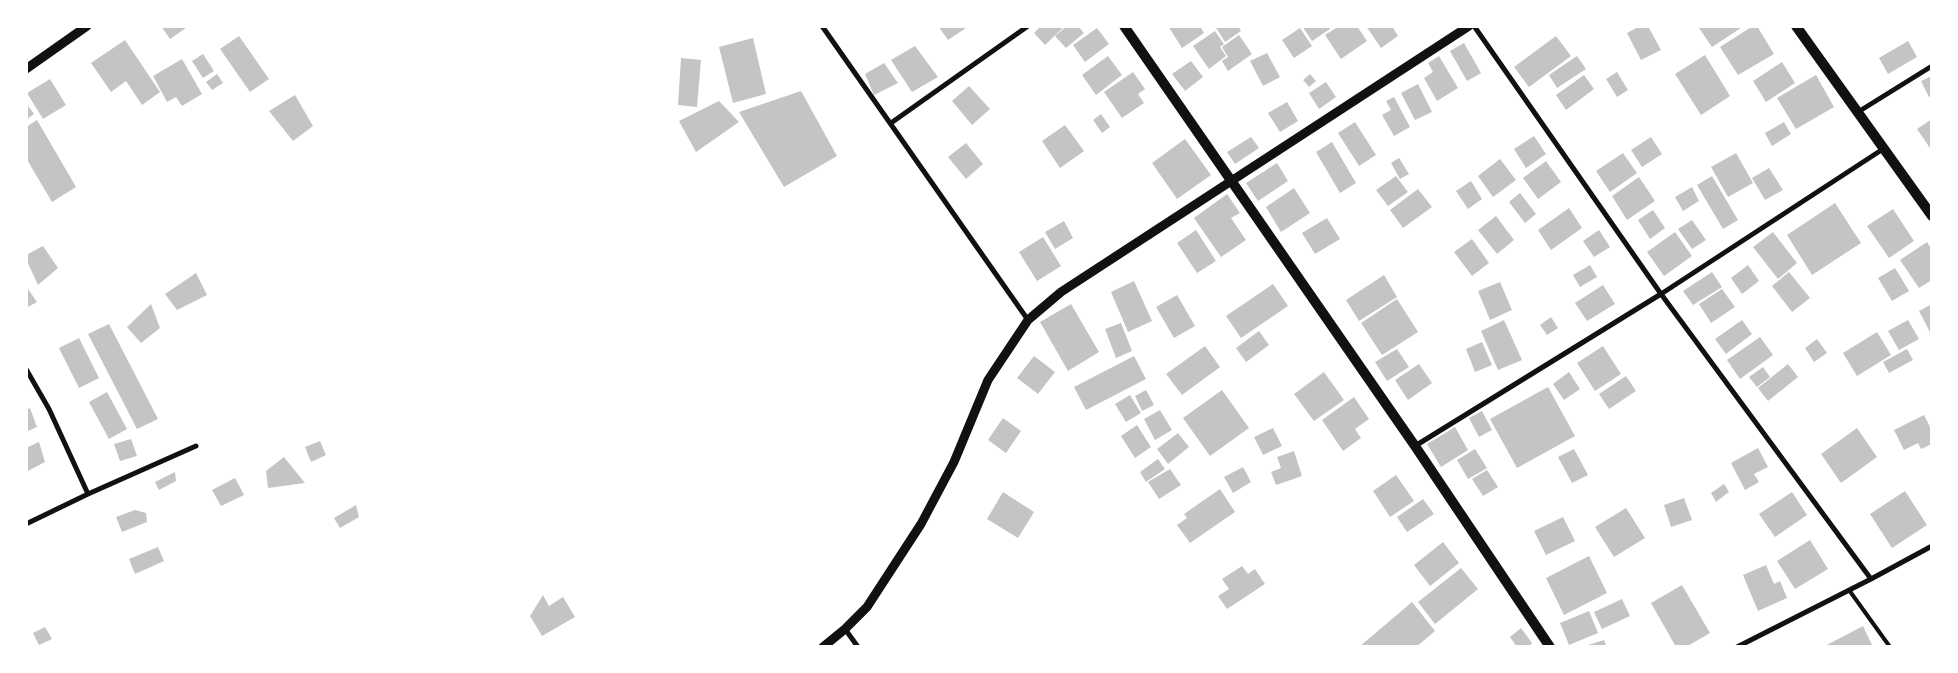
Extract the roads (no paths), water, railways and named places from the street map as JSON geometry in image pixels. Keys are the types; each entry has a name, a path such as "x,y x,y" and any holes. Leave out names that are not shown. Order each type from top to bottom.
{"main road":[{"path":"1124,26 1415,446 1547,645"},
{"path":"1796,26 1932,216"}],"street":[{"path":"26,69 87,26"},
{"path":"822,26 1028,320"},
{"path":"891,123 1028,26"},
{"path":"823,647 867,607 921,524 954,462 988,380 1028,320 1061,292 1469,26"},
{"path":"1474,26 1661,294 1871,579"},
{"path":"1857,112 1932,66"},
{"path":"1415,446 1661,294 1883,149"},
{"path":"26,369 49,409 88,494"},
{"path":"26,524 196,446"},
{"path":"1737,647 1932,546"},
{"path":"845,629 858,647"}],"lane":[{"path":"1849,590 1890,647"}]}
